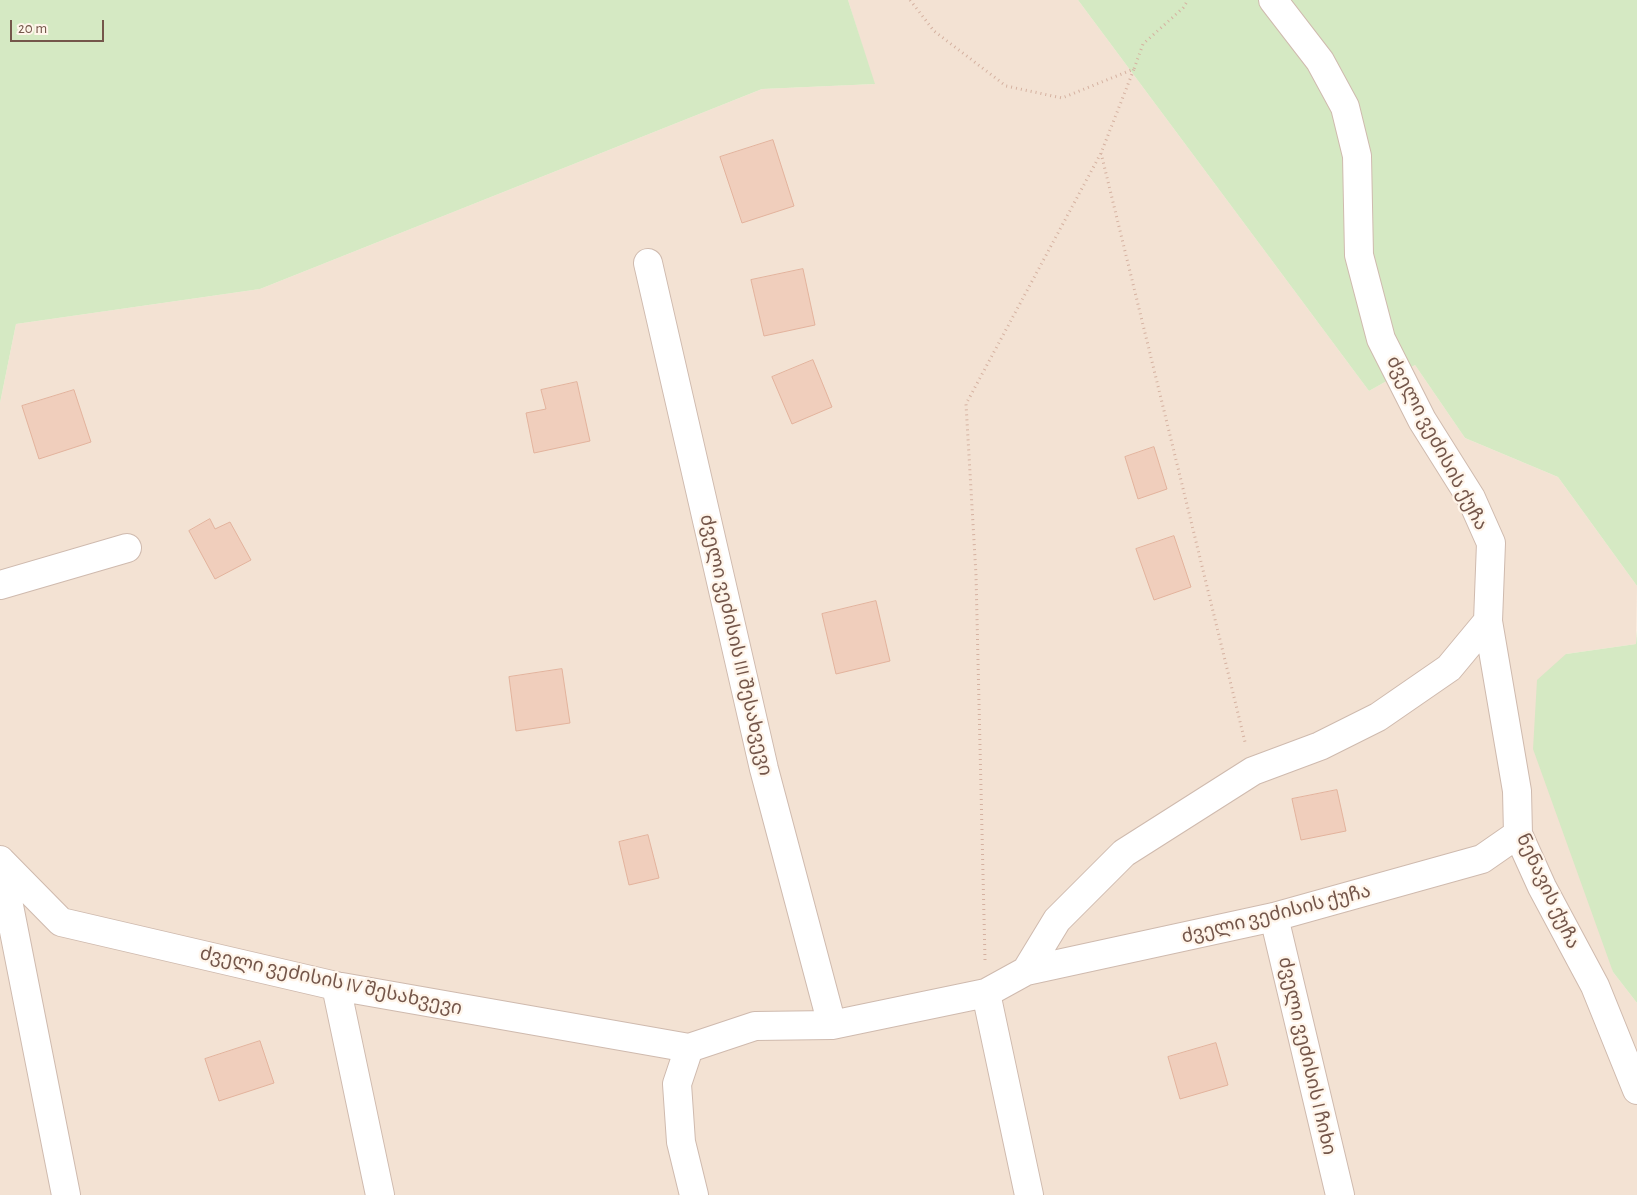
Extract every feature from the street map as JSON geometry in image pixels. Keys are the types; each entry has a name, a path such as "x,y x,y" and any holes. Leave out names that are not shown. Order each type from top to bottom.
{"street":[{"name":"ძველი ვეძისის ქუჩა","path":"1026,971 1057,920 1124,853 1253,771 1320,746 1378,716 1449,668 1488,622 1491,543 1470,498 1422,420 1381,339 1359,255 1357,156 1345,107 1320,61 1273,0"},
{"name":"ძველი ვეძისის III შესახვევი","path":"648,263 764,769 832,1025"},
{"path":"0,585 127,548"},
{"name":"ნენავის ქუჩა","path":"1488,622 1517,791 1518,834 1542,887 1595,986 1637,1090"},
{"name":"ძველი ვეძისის ქუჩა","path":"689,1048 755,1026 832,1025 986,993 1026,971 1274,917 1482,859 1518,834"},
{"path":"0,860 66,1195"},
{"name":"ძველი ვეძისის IV შესახვევი","path":"0,860 61,922 336,986 689,1048"},
{"name":"ძველი ვეძისის I ჩიხი","path":"1274,917 1340,1195"},
{"path":"336,986 380,1195"},
{"path":"986,993 1029,1195"},
{"path":"689,1048 677,1084 681,1142 694,1195"}],"path":[{"path":"910,0 934,31 1006,86 1062,98 1134,69"},
{"path":"986,993 976,575 966,404 1100,153 1134,69 1142,44 1183,8 1188,0"},
{"path":"1100,153 1253,771"}],"shaded area":[{"path":"848,0 1078,0 1369,391 1415,365 1465,438 1558,477 1637,586 1636,644 1566,654 1613,972 1637,1003 1637,1195 0,1195 0,403 16,324 260,289 762,89 874,84"}],"green space":[{"path":"0,0 848,0 875,84 762,89 260,289 16,324 0,403"},
{"path":"1078,0 1637,0 1637,586 1558,477 1465,438 1415,365 1369,391"},
{"path":"1637,630 1637,1003 1613,972 1533,749 1537,680 1566,654 1636,644"}],"building":[{"path":"773,140 794,206 742,223 720,157"},
{"path":"803,269 815,325 764,336 751,280"},
{"path":"813,360 832,407 792,424 772,377"},
{"path":"577,382 590,441 534,453 526,413 546,409 541,390"},
{"path":"74,390 91,442 39,459 22,406"},
{"path":"1154,447 1167,489 1138,499 1125,457"},
{"path":"210,519 215,529 230,522 251,560 215,579 189,531"},
{"path":"1174,536 1191,587 1154,600 1136,549"},
{"path":"876,601 890,661 836,674 822,614"},
{"path":"562,669 570,723 516,731 509,677"},
{"path":"1337,790 1346,831 1301,840 1292,799"},
{"path":"648,835 659,878 629,885 619,842"},
{"path":"260,1041 274,1083 219,1101 205,1059"},
{"path":"1216,1043 1228,1085 1180,1099 1168,1057"}]}
